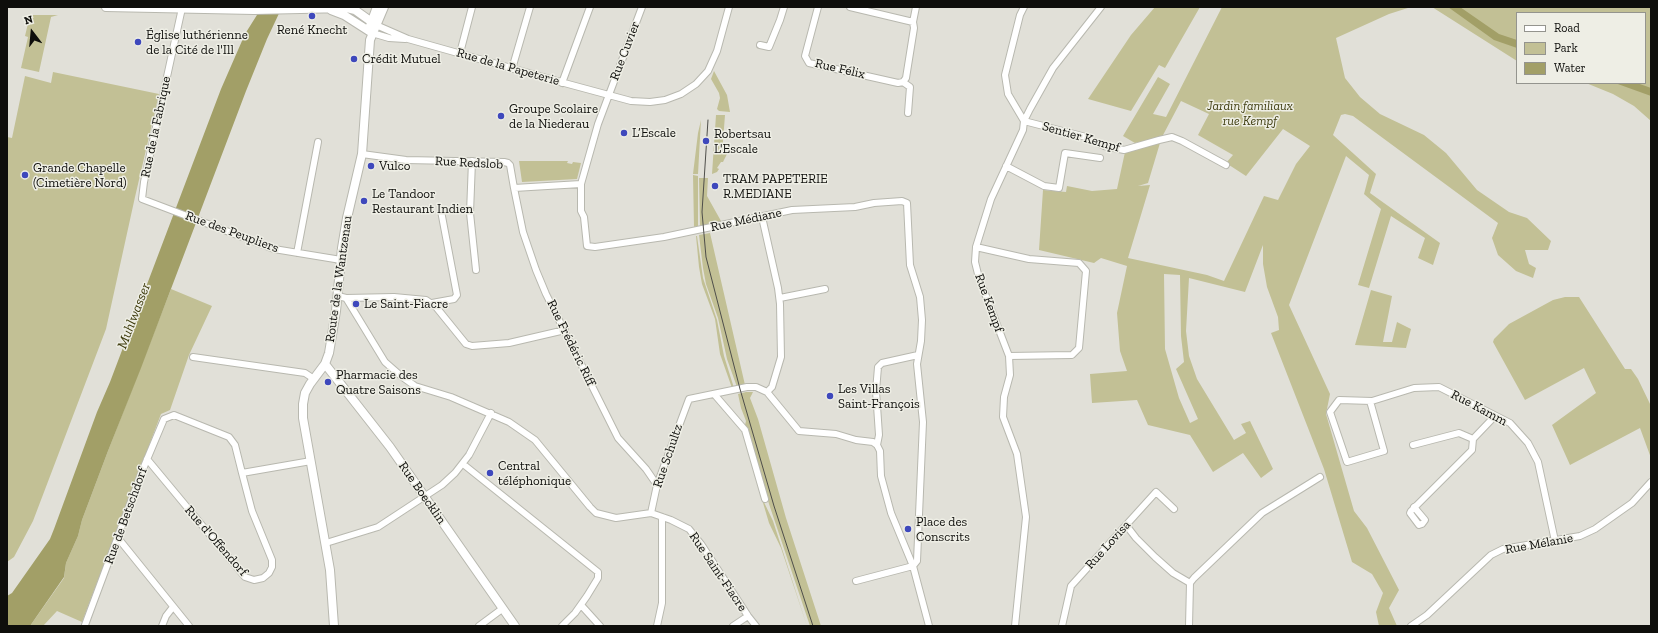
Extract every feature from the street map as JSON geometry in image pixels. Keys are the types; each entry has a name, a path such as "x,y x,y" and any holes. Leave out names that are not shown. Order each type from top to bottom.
{"main road":[{"path":"106,7 254,10 351,7 372,28"},
{"name":"Route de la Wantzenau","path":"334,626 333,597 326,543 303,418 303,404 305,393 325,364 342,297 341,260 347,218 362,154 370,44 377,7"},
{"name":"Route de la Wantzenau","path":"372,28 380,17 384,7"},
{"path":"318,8 344,15 372,28"},
{"path":"370,44 372,28"},
{"name":"Rue Boecklin","path":"325,364 390,447 514,626"}],"street":[{"path":"460,53 472,7"},
{"path":"512,69 530,7"},
{"path":"562,82 590,7"},
{"name":"Rue Cuvier","path":"587,246 584,217 581,210 581,184 598,124 642,7"},
{"name":"Rue de la Papeterie","path":"372,28 512,69 631,101 650,102 671,98 688,90 699,81 712,64 718,51 729,7"},
{"path":"760,45 769,47 784,7"},
{"name":"Rue Félix","path":"818,7 805,56 809,62 898,83 903,82"},
{"path":"850,7 912,22"},
{"path":"908,113 910,87 903,82 906,78 914,28 912,22 916,7"},
{"path":"1024,7 1020,15 1005,75 1008,94 1024,121"},
{"name":"Rue Kempf","path":"1015,626 1026,517 1017,454 1003,417 1004,397 1010,375 1009,356 979,278 975,262 976,247 991,199 1023,130 1024,121 1052,68 1101,7"},
{"name":"Rue de la Fabrique","path":"142,199 182,8"},
{"name":"Sentier Kempf","path":"1024,121 1086,137 1104,146 1124,150 1159,140 1172,138 1182,141 1226,165"},
{"path":"297,253 318,142"},
{"name":"Sentier Kempf","path":"1059,188 1065,153 1100,158"},
{"name":"Rue Redslob","path":"362,154 406,160 508,163 510,165 514,188 581,184"},
{"path":"472,162 470,213 476,270"},
{"path":"1006,166 1044,186 1066,188"},
{"name":"Rue Frédéric Riff","path":"514,188 523,232 546,294 618,438 646,469 657,485"},
{"name":"Rue des Peupliers","path":"142,199 274,249 341,260"},
{"name":"Rue Médiane","path":"587,246 594,248 664,237 792,210 826,210 855,207 874,203 905,201 908,206 910,265 920,297 922,320 921,341 918,355"},
{"path":"432,303 454,299 457,295 441,211"},
{"path":"762,217 780,298 781,357 772,387 767,392"},
{"path":"976,247 1029,259 1079,263 1086,271 1079,348 1072,354 1009,356"},
{"path":"780,298 825,289"},
{"path":"342,297 394,297 426,300 432,303 466,344 472,346 509,343 565,330"},
{"name":"Rue Saint-Fiacre","path":"342,297 385,362 401,376 415,386 451,397 509,422 535,440 596,513 616,518 651,514 685,527 696,537 756,626"},
{"path":"856,581 913,566 917,561 924,422 917,364 918,355 882,364 878,367 876,391 879,435 877,445"},
{"path":"193,357 305,373 314,379"},
{"path":"714,394 756,387 767,392 799,431 836,434 856,440 873,442 877,445 880,451 881,476 891,513 913,566 929,626"},
{"name":"Rue Kamm","path":"1370,401 1384,452 1346,462 1330,412 1339,400 1370,401 1414,388 1439,387 1510,423 1528,443 1538,462 1555,541"},
{"path":"714,394 745,430 765,499"},
{"name":"Rue Schultz","path":"651,514 657,485 689,399 714,394"},
{"path":"326,543 378,527 425,497 448,480 463,464 475,446 491,414"},
{"name":"Rue de Betschdorf","path":"85,624 147,459 164,419 174,415 229,437 235,445 242,473"},
{"path":"1414,507 1472,450 1473,439 1496,416"},
{"path":"1413,444 1459,433 1473,439"},
{"name":"Rue d'Offendorf","path":"147,459 245,577 254,580 263,578 269,573 272,567 272,560 252,511 242,473"},
{"path":"242,473 311,461"},
{"path":"463,464 598,572 598,578 581,604 562,626"},
{"path":"1189,626 1190,583 1194,578 1262,513 1320,477"},
{"name":"Rue Mélanie","path":"1412,626 1491,555 1503,549 1573,538 1596,529 1632,503 1651,482"},
{"name":"Rue Lovisa","path":"1062,626 1071,586 1156,492 1174,509"},
{"path":"657,626 662,603 662,517"},
{"path":"1126,525 1136,538 1155,557 1173,573 1190,583"},
{"path":"118,538 189,626"},
{"path":"581,604 600,626"},
{"path":"162,626 166,616 173,607"},
{"path":"479,626 502,609"},
{"path":"733,626 748,616"}],"green space":[{"path":"1155,7 1200,7 1165,68 1159,65 1131,111 1088,99 1131,35"},
{"name":"Jardin familiaux rue Kempf","path":"1222,7 1411,7 1389,14 1336,38 1345,78 1360,97 1380,114 1424,135 1446,153 1477,190 1509,212 1527,218 1551,241 1548,250 1525,250 1529,264 1536,268 1533,278 1516,271 1498,255 1492,238 1498,223 1353,116 1345,114 1341,115 1333,135 1376,174 1370,193 1440,243 1433,265 1418,258 1425,238 1391,216 1369,288 1358,285 1381,209 1364,194 1369,175 1346,156 1289,305 1330,394 1326,414 1354,511 1367,528 1399,590 1389,608 1397,626 1379,626 1376,612 1383,593 1372,574 1352,562 1324,469 1271,333 1279,330 1278,317 1267,287 1263,264 1263,245 1245,292 1189,278 1186,331 1189,356 1197,379 1234,440 1246,433 1241,424 1250,421 1273,469 1261,478 1243,453 1213,472 1190,435 1148,425 1137,400 1092,403 1090,374 1127,371 1120,351 1117,313 1127,266 1101,258 1094,263 1039,250 1043,190 1066,192 1067,186 1092,191 1117,189 1125,152 1160,143 1148,183 1138,186 1150,185 1128,258 1207,275 1224,281 1264,196 1278,200 1296,164 1310,146 1283,129 1246,176 1226,163 1233,155 1198,135 1209,114 1181,101 1162,137 1135,143 1123,136 1158,77 1170,84 1153,114 1166,117","holes":["1164,274 1180,275 1181,336 1184,362 1176,369 1198,419 1190,423 1179,398 1165,349"]},
{"path":"1432,7 1651,7 1651,121 1634,106 1613,94 1588,84 1646,84 1646,12 1516,12 1516,60"},
{"path":"30,15 58,15 51,17 39,72 21,68 28,37 25,36"},
{"path":"714,71 727,95 730,112 719,111 717,109 720,98 719,93 711,79"},
{"path":"53,72 159,94 106,329 33,521 14,557 7,562 7,137 12,138 25,76 51,83"},
{"path":"716,115 725,115 722,154 727,154 723,162 721,162 717,168 719,169 717,172 712,174"},
{"path":"701,120 698,174 693,174 698,133"},
{"path":"519,161 568,161 567,163 572,164 573,162 581,163 577,179 522,182"},
{"path":"693,175 698,176 698,226 694,227"},
{"path":"699,178 708,178 707,196 721,221 700,226"},
{"path":"710,233 745,385 737,387 727,359 718,318 706,284 703,268 699,235"},
{"path":"696,236 703,278 717,320 724,356 734,388 732,388 720,354 715,319 702,284"},
{"path":"171,289 212,306 189,355 170,410 161,414 82,622 57,611 43,626 30,626 64,578 66,563 78,536 82,520"},
{"path":"1371,290 1392,296 1383,342 1392,342 1397,322 1411,329 1406,348 1355,345"},
{"path":"1565,297 1579,297 1625,369 1631,369 1638,379 1651,406 1651,458 1640,428 1570,465 1552,425 1596,393 1584,368 1525,400 1493,342 1494,339 1509,324 1553,300"},
{"path":"753,392 750,398 758,419 786,518 821,626 810,626 769,504 748,428 745,425 746,421 738,394"},
{"path":"761,496 773,521 807,626 781,548 769,523"}],"water":[{"path":"262,7 282,7 246,91 108,451 82,520 78,536 66,563 64,577 30,626 7,626 7,596 12,593 50,539 221,89 245,34"},
{"path":"1448,7 1460,7 1499,34 1516,40 1516,48 1494,40"},
{"path":"1618,84 1640,84 1651,88 1651,96"}],"tram line":[{"path":"708,120 702,212 706,257 740,389 774,506 813,626"}],"place":[{"name":"René Knecht","path":"312,16"},
{"name":"Église luthérienne de la Cité de l'Ill","path":"138,42"},
{"name":"Crédit Mutuel","path":"354,59"},
{"name":"Groupe Scolaire de la Niederau","path":"501,116"},
{"name":"L’Escale","path":"624,133"},
{"name":"Robertsau L'Escale","path":"706,141"},
{"name":"Vulco","path":"371,166"},
{"name":"Grande Chapelle (Cimetière Nord)","path":"25,175"},
{"name":"TRAM PAPETERIE R.MEDIANE","path":"715,186"},
{"name":"Le Tandoor Restaurant Indien","path":"364,201"},
{"name":"Le Saint-Fiacre","path":"356,304"},
{"name":"Pharmacie des Quatre Saisons","path":"328,382"},
{"name":"Les Villas Saint-François","path":"830,396"},
{"name":"Central téléphonique","path":"490,473"},
{"name":"Place des Conscrits","path":"908,529"}],"water label":[{"name":"Muhlwasser","path":"134,316"}]}
